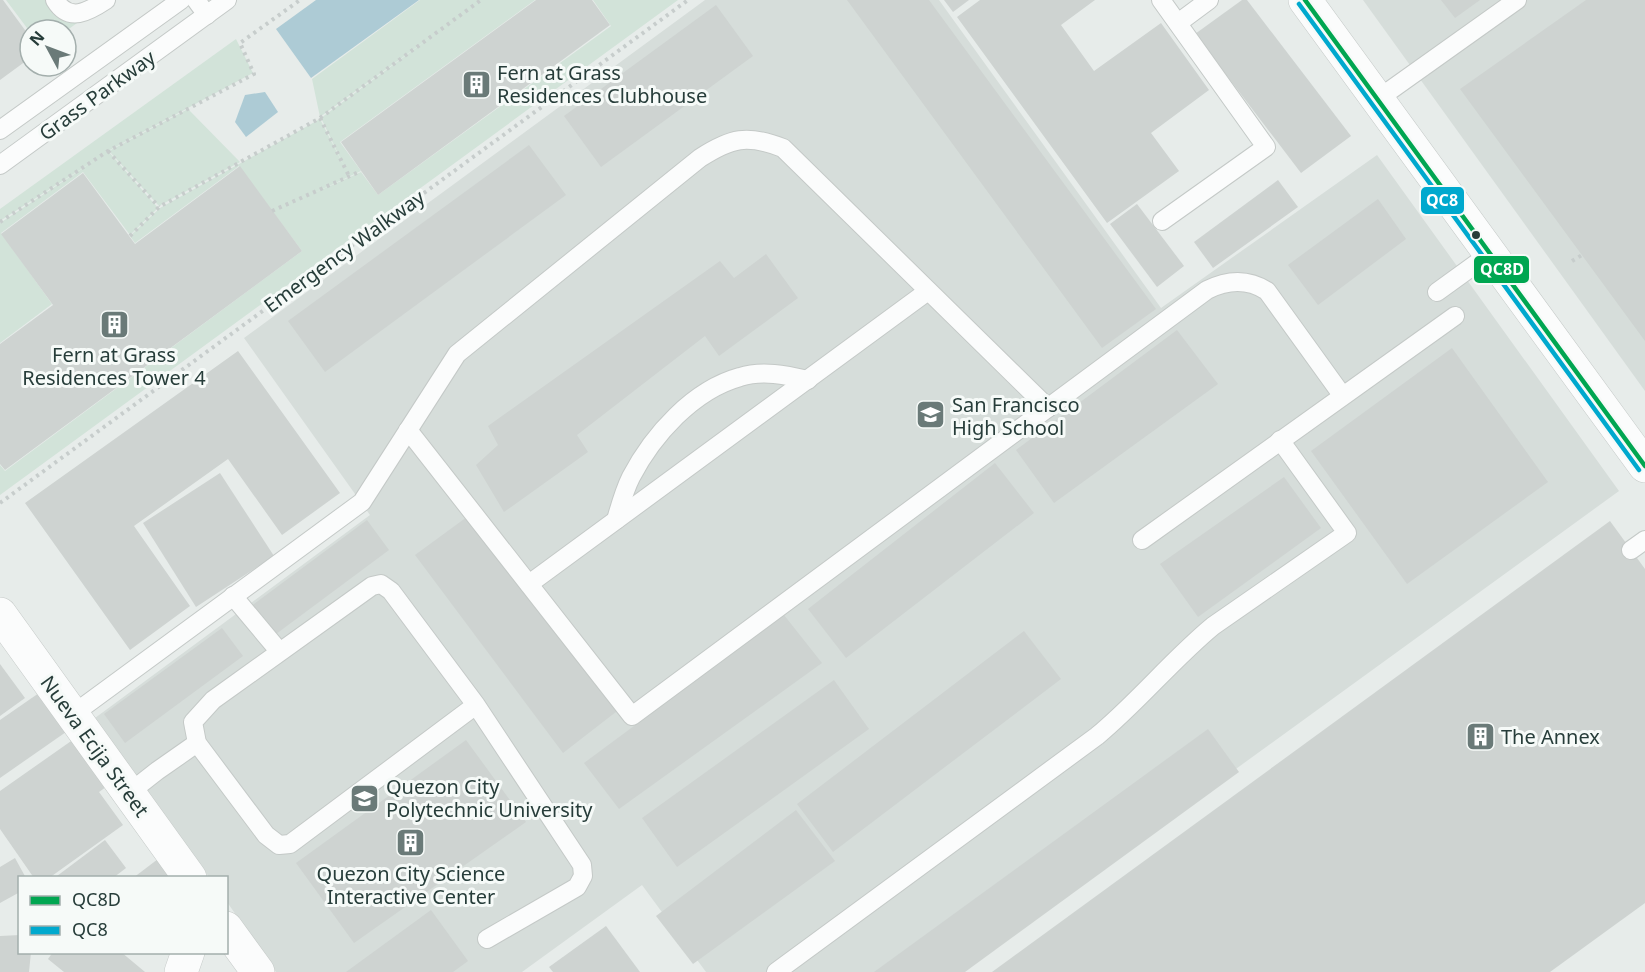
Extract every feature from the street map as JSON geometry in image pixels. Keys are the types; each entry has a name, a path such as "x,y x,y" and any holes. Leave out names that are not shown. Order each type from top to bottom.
{"street":[{"path":"1305,0 1645,466"},
{"name":"Nueva Ecija Street","path":"0,614 189,876"},
{"path":"228,931 258,972"},
{"path":"181,972 187,954"}],"lane":[{"path":"55,0 64,10 77,14 88,11 106,0"},
{"path":"1161,0 1266,147 1162,221"},
{"path":"1178,23 1209,0"},
{"path":"1378,99 1517,0"},
{"name":"Grass Parkway","path":"0,130 198,5"},
{"name":"Grass Parkway","path":"0,165 198,5"},
{"path":"72,715 362,502 457,354 700,158 733,140 765,141 783,148 1048,408"},
{"path":"1437,292 1491,254"},
{"path":"408,430 632,716 1207,290 1226,282 1249,282 1267,291 1342,395"},
{"path":"529,584 928,291"},
{"path":"1142,540 1455,316"},
{"path":"616,520 631,477 643,458 667,426 696,400 719,385 741,376 766,373 808,380"},
{"path":"776,972 1097,736 1213,626 1347,533 1280,440"},
{"path":"476,705 290,844 279,845 266,835 197,743 193,722 213,700 372,586 381,584 391,591 476,705 582,865 584,876 577,886 487,939"},
{"path":"233,596 279,651"},
{"path":"129,794 197,743"}],"path":[{"path":"0,222 108,151 254,74 240,43 300,0"},
{"path":"130,236 159,207 320,118 481,0"},
{"name":"Emergency Walkway","path":"0,503 688,0"},
{"path":"320,118 349,176"},
{"path":"108,151 159,207"},
{"path":"272,211 361,171"},
{"path":"1572,261 1582,255"}],"shaded area":[{"name":"San Francisco High School","path":"705,0 939,0 1161,308 1377,155 1619,491 956,972 706,972 642,885 522,972 276,972 228,903 228,876 208,876 95,718 370,515 244,338"},
{"path":"1363,0 1645,0 1645,391"}],"green space":[{"path":"6,0 50,0 84,18 78,22 78,18 20,18"},
{"path":"420,0 535,0 340,142 361,171 312,194 361,172 378,195 611,26 593,0 678,0 0,495 0,465 5,471 302,251 239,166 135,243 130,236 160,208 320,119 344,166 321,118 435,34 320,117 312,79"},
{"path":"236,39 253,73 108,151 158,208 130,235 83,172 1,233 52,304 0,343 0,223 100,157 0,221 0,209"},
{"path":"188,109 240,162 159,206 109,151"}],"water":[{"path":"316,0 419,0 311,78 276,29"},
{"path":"265,92 278,112 246,137 235,122 245,95"}],"building":[{"path":"0,0 3,0 18,21 18,67 0,80"},
{"name":"Fern at Grass Residences Clubhouse","path":"536,0 592,0 610,25 378,195 341,142"},
{"path":"847,0 929,0 1156,309 1102,348"},
{"path":"944,0 969,0 953,12"},
{"path":"980,0 1095,0 1061,25 1094,71 1161,23 1209,90 1151,133 1179,171 1107,223 957,17"},
{"path":"1242,0 1247,0 1351,136 1301,173 1195,34"},
{"path":"1441,0 1480,0 1455,18"},
{"path":"1586,0 1645,0 1645,341 1460,89"},
{"path":"716,5 753,56 601,167 564,116"},
{"path":"529,145 566,195 325,372 288,321"},
{"name":"Fern at Grass Residences Tower 4","path":"240,166 302,251 5,470 0,464 0,344 53,305 1,234 83,173 135,244"},
{"path":"1278,180 1298,207 1213,268 1194,242"},
{"path":"1378,199 1406,239 1318,305 1288,265"},
{"path":"1137,204 1184,266 1157,287 1110,224"},
{"path":"766,254 798,298 719,356 705,336 577,435 588,452 504,512 476,465 498,445 488,426 720,261 734,278"},
{"path":"1177,330 1218,384 1054,503 1016,450"},
{"path":"1452,348 1548,482 1407,584 1311,451"},
{"path":"238,351 340,493 282,535 228,459 134,526 190,606 130,650 25,503"},
{"path":"995,463 1034,513 846,658 808,609"},
{"path":"220,473 274,556 196,607 143,523"},
{"path":"1284,477 1321,528 1198,617 1160,564"},
{"path":"471,514 621,708 563,753 415,555"},
{"path":"367,520 389,550 272,637 250,607"},
{"name":"The Annex","path":"1610,521 1645,569 1645,903 1550,972 992,972"},
{"path":"784,615 822,663 619,809 584,763"},
{"path":"222,628 243,656 125,743 104,714"},
{"path":"1024,631 1061,679 833,852 797,804"},
{"path":"0,664 25,698 0,716"},
{"path":"834,680 869,729 677,867 642,818"},
{"path":"39,693 66,732 0,778 0,720"},
{"path":"1208,729 1239,772 965,972 874,972"},
{"path":"84,732 117,779 99,792 123,825 52,876 33,876 0,829 0,791"},
{"name":"Quezon City Science Interactive Center","path":"466,740 526,822 354,943 296,863"},
{"path":"796,810 835,861 693,964 656,916"},
{"path":"105,840 126,868 116,876 57,876"},
{"path":"162,856 177,876 136,876"},
{"path":"15,858 25,876 18,876 18,893 0,903 0,867"},
{"path":"431,910 468,961 453,972 346,972"},
{"path":"606,926 640,972 553,972 549,967"},
{"path":"18,935 18,954 31,954 29,972 0,972 0,936"},
{"path":"52,954 123,954 145,972 64,972 48,959"}],"transit line":[{"name":"QC8D","path":"1305,0 1645,466"},
{"name":"QC8","path":"1299,4 1639,470"}],"place":[{"name":"Fern at Grass Residences Clubhouse","path":"476,84"},
{"name":"Fern at Grass Residences Tower 4","path":"114,324"},
{"name":"San Francisco High School","path":"931,415"},
{"name":"The Annex","path":"1480,736"},
{"name":"Quezon City Polytechnic University","path":"365,798"},
{"name":"Quezon City Science Interactive Center","path":"411,842"}]}
